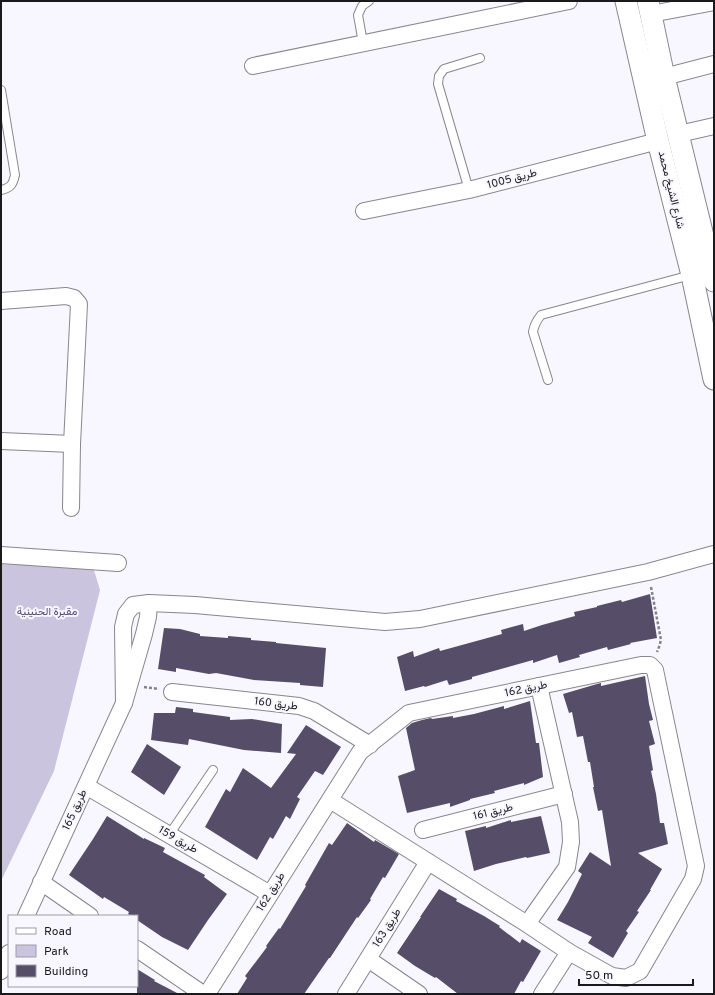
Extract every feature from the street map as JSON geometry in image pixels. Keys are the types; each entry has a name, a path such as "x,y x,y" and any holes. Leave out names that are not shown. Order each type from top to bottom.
{"street":[{"path":"254,66 569,1"},
{"name":"شارع الشيخ محمد","path":"626,1 658,141 692,275 714,379"},
{"path":"649,7 714,2"},
{"name":"شارع الشيخ محمد","path":"649,7 678,134 710,249 714,281"},
{"path":"664,77 714,64"},
{"path":"678,134 714,126"},
{"name":"طريق 1005","path":"364,211 469,190 658,141"},
{"path":"1,301 66,296 74,298 79,304 72,444 71,508"},
{"path":"1,441 72,444"},
{"path":"149,603 195,605 385,622 420,620 648,572 714,554"},
{"path":"1,556 118,563"},
{"name":"طريق 165","path":"26,915 124,704 148,617 149,603 133,606 126,614 123,627 124,704"},
{"name":"طريق 162","path":"207,994 360,752 409,713 641,665 650,665"},
{"path":"330,800 569,952 612,976 626,978 640,971 693,879 696,866 655,670 650,665"},
{"path":"527,924 567,867 571,842 570,822 540,686"},
{"name":"طريق 160","path":"172,692 299,706 314,711 370,744"},
{"name":"طريق 159","path":"86,786 270,894"},
{"name":"طريق 161","path":"423,830 564,794"},
{"name":"طريق 163","path":"346,994 428,862"},
{"path":"41,882 89,915"},
{"path":"138,950 202,994"},
{"path":"542,994 569,952"},
{"path":"1,971 8,955"},
{"path":"368,959 420,994"}],"lane":[{"path":"364,43 358,15 362,6 369,1"},
{"path":"469,190 438,80 444,69 480,58"},
{"path":"1,90 15,175 13,184 7,189 1,190"},
{"path":"548,380 533,332 534,326 541,315 692,275"},
{"path":"169,835 213,770"}],"path":[{"path":"650,665 661,640 651,586"},
{"path":"130,684 172,692"}],"green space":[{"name":"مقبرة الحنينية","path":"1,564 93,567 100,590 54,771 1,881"}],"building":[{"path":"650,594 657,638 630,643 631,644 608,650 607,647 579,655 580,657 559,663 557,655 533,663 533,660 449,685 447,680 405,691 397,657 413,651 414,657 439,648 440,651 502,634 501,630 523,624 524,631 575,616 574,612 621,600 622,602"},
{"path":"164,628 180,629 200,634 200,636 251,638 251,640 326,648 323,687 300,685 300,683 254,680 176,668 176,672 158,669"},
{"path":"645,676 653,720 649,721 655,744 649,746 653,770 651,771 660,823 664,823 668,844 638,853 662,869 651,890 637,911 639,912 626,931 628,933 613,958 588,943 592,937 557,920 582,874 578,871 590,852 611,866 602,810 598,811 590,762 588,762 583,736 577,737 572,712 569,713 563,694 601,683 601,686"},
{"path":"530,701 536,743 539,743 543,777 524,785 524,783 494,791 495,793 470,799 450,807 450,803 407,813 398,776 415,770 406,728 412,723 431,718 453,716 453,718 504,706 504,709"},
{"path":"176,707 193,709 193,712 230,717 230,720 252,719 282,724 281,753 244,750 189,739 188,745 151,740 154,713 175,713"},
{"path":"306,725 341,747 323,775 315,771 297,797 300,799 290,819 286,816 273,839 270,837 257,860 205,827 226,789 230,792 243,768 271,788 296,754 287,753"},
{"path":"147,744 181,767 164,795 131,772"},
{"path":"107,816 144,839 165,848 163,852 205,875 204,877 227,894 188,950 162,937 138,921 138,915 130,915 128,914 129,912 104,897 103,899 69,875"},
{"path":"541,816 550,853 496,864 474,871 465,831 486,826 486,828 511,820 511,822"},
{"path":"347,823 374,842 375,840 399,854 385,878 383,877 370,899 371,900 358,918 357,917 304,994 237,994 247,978 245,976 279,928 280,929 306,886 305,885 329,843 332,845"},
{"path":"439,889 457,899 456,901 500,926 499,927 520,943 522,939 541,951 523,982 521,981 514,994 458,994 436,977 435,978 415,966 397,953"},
{"path":"138,970 155,980 154,981 179,994 137,994"}]}
